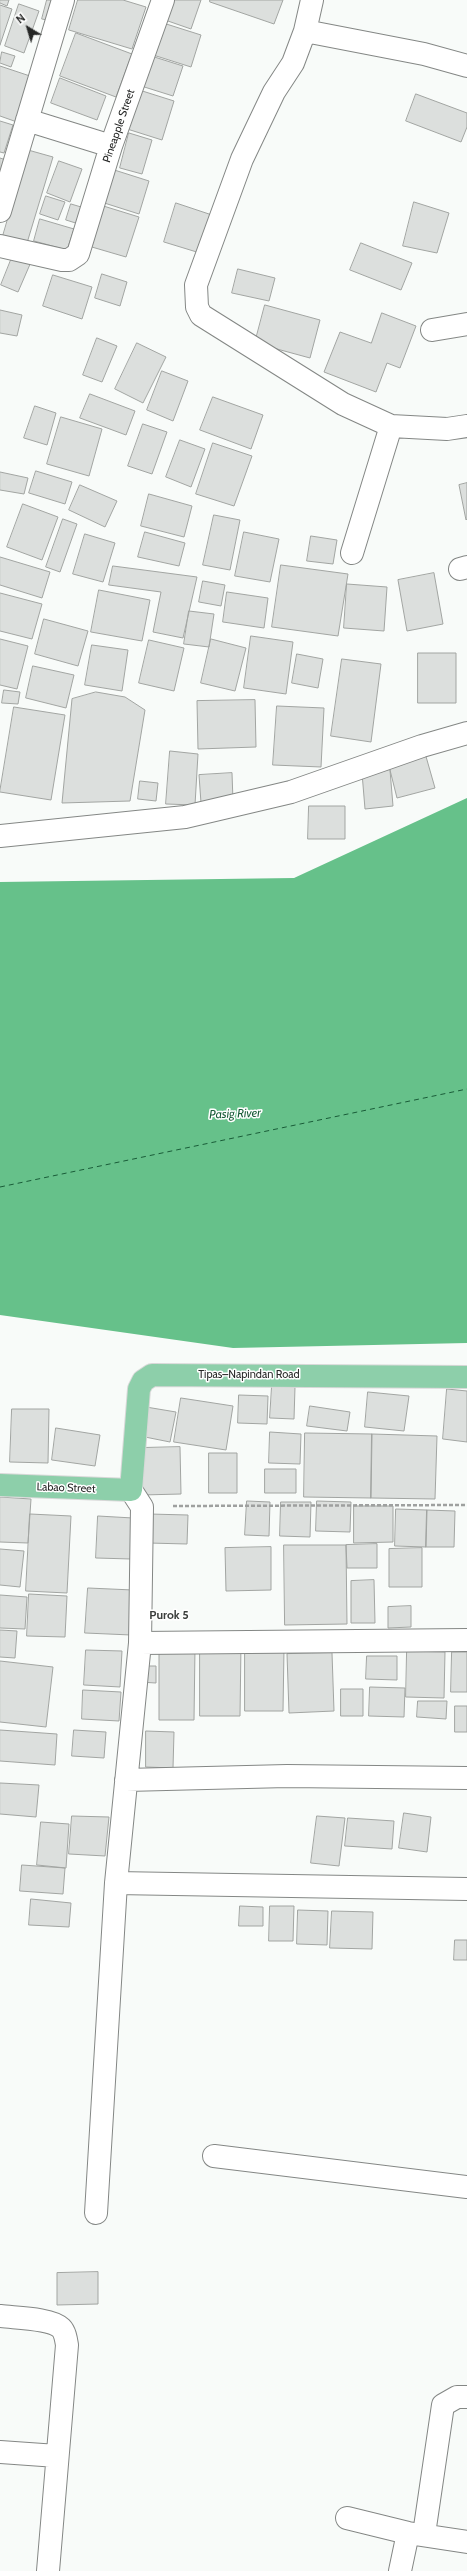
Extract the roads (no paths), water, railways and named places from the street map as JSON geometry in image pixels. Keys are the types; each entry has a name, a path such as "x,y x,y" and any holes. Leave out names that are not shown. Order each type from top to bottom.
{"main road":[{"name":"Tipas–Napindan Road","path":"137,1498 139,1390 143,1381 152,1375 467,1377"},
{"name":"Labao Street","path":"0,1485 137,1498"}],"street":[{"path":"0,211 63,0"},
{"name":"Pineapple Street","path":"1,250 62,260 69,260 78,254 111,146 163,0"},
{"path":"312,0 305,31 293,63 274,92 242,159 196,285 197,307 201,315 343,404 391,426 447,429 467,426"},
{"path":"305,31 424,54 467,66"},
{"path":"28,120 111,146"},
{"path":"432,330 467,324"},
{"path":"352,553 391,426"},
{"path":"0,836 185,817 291,792 422,746 467,733"},
{"path":"96,2212 116,1883 140,1643 137,1498"},
{"path":"140,1643 467,1640"},
{"path":"126,1780 287,1776 467,1778"},
{"path":"116,1883 467,1890"},
{"path":"214,2156 467,2187"},
{"path":"0,2316 53,2323 62,2328 66,2337 67,2345 48,2571"},
{"path":"400,2571 416,2534 443,2405 457,2397 467,2397"},
{"path":"0,2452 57,2456"},
{"path":"347,2518 416,2534 467,2542"}],"water":[{"name":"Pasig River","path":"467,798 467,1343 233,1348 0,1315 0,882 294,878"}],"district":[{"name":"Purok 5","path":"169,1615"}]}
